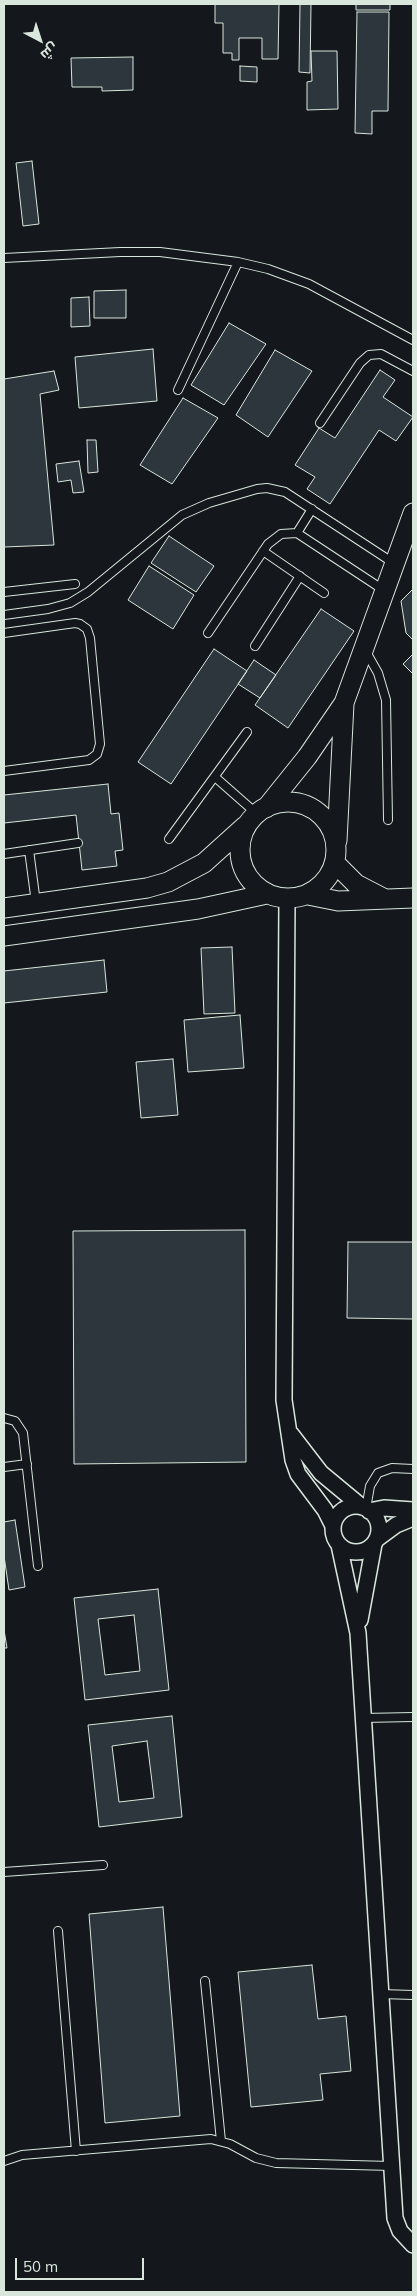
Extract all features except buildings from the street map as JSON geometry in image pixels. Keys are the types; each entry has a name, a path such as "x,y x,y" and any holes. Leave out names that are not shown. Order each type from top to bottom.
{"street":[{"path":"413,513 344,702 307,756 242,834 240,848 241,862 246,875 255,886 267,894 287,899 308,895 338,901 413,898"},
{"path":"308,895 320,887 329,876 336,855 344,702"},
{"path":"4,908 147,888 168,882 204,863 257,814 281,802 297,803 312,808 325,818 333,832 336,855 356,884 383,898"},
{"path":"4,936 198,909 267,894"},
{"path":"287,899 283,1384 290,1446 298,1474 325,1510 334,1526"},
{"path":"289,1431 321,1473 365,1509 378,1523 358,1633"},
{"path":"413,1510 384,1508 347,1509 340,1513 333,1533 339,1545 358,1633 396,2218 400,2230 413,2246"},
{"path":"339,1545 353,1552 368,1549 375,1541 396,1525 413,1518"}],"lane":[{"path":"4,258 120,252 160,252 238,262 274,271 309,284 413,340"},
{"path":"178,390 238,262"},
{"path":"320,423 360,363 369,355 381,354 413,371"},
{"path":"4,615 48,609 70,603 88,592 170,523 195,508 267,488 285,492 395,564"},
{"path":"296,533 312,509"},
{"path":"208,633 263,551 274,538 289,532 296,533 385,591"},
{"path":"263,551 324,593"},
{"path":"255,646 300,576"},
{"path":"4,592 76,584"},
{"path":"4,633 75,623 80,624 87,630 90,638 100,744 97,754 89,760 4,771"},
{"path":"364,649 378,673 386,700 388,820"},
{"path":"169,839 247,732"},
{"path":"215,777 257,814"},
{"path":"4,854 78,843"},
{"path":"29,850 36,904"},
{"path":"4,1418 15,1422 23,1433 38,1566"},
{"path":"4,1467 27,1464"},
{"path":"365,1509 370,1486 378,1473 392,1468 413,1469"},
{"path":"363,1718 413,1717"},
{"path":"4,1872 103,1865"},
{"path":"58,1931 76,2151"},
{"path":"206,1980 221,2141"},
{"path":"381,1994 413,1995"},
{"path":"4,2161 22,2154 211,2139 221,2141 256,2158 276,2163 392,2166"}]}
